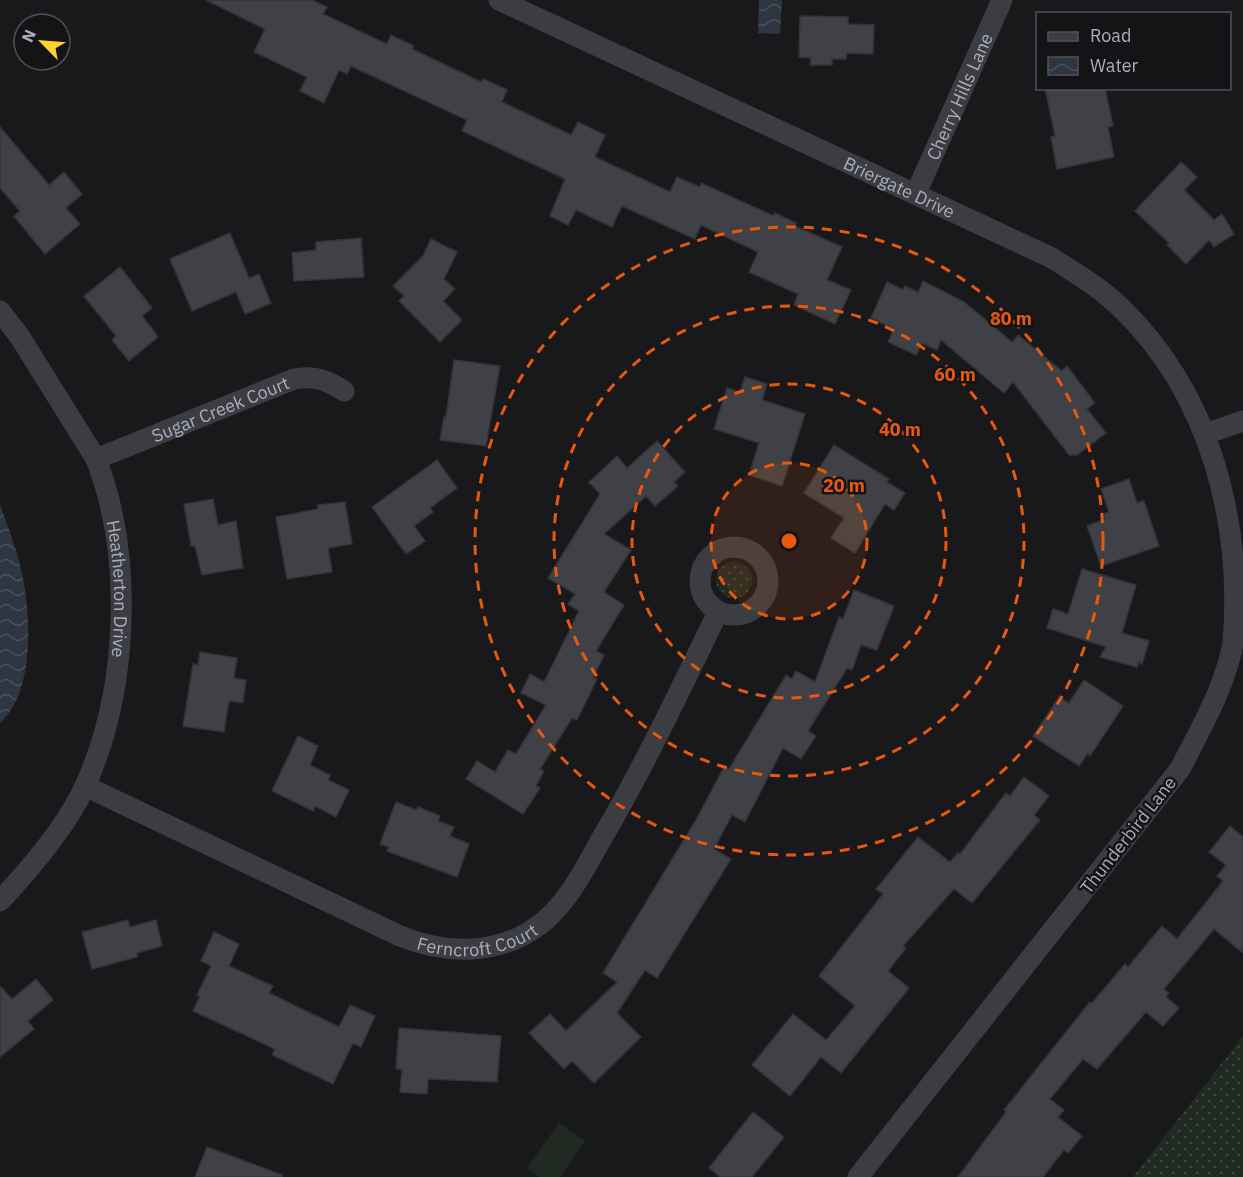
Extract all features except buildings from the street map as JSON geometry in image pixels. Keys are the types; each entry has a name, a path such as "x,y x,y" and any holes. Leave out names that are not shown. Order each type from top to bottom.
{"street":[{"name":"Briergate Drive","path":"499,0 1052,258 1100,289 1160,350 1176,372 1208,433"},
{"name":"Cherry Hills Lane","path":"916,193 1002,0"},
{"name":"Heatherton Drive","path":"0,311 20,337 96,459 104,478 120,566 123,613 118,675 97,757 85,786 46,848 0,901"},
{"name":"Sugar Creek Court","path":"96,459 294,379 308,376 321,378 344,391"},
{"path":"1208,433 1243,421"},
{"name":"Thunderbird Lane","path":"858,1177 1149,810 1180,768 1214,705 1232,645 1239,591 1236,532 1230,494 1208,433"},
{"name":"Ferncroft Court","path":"85,786 415,942 454,950 484,949 514,940 541,924 560,905 630,791 718,612"}],"shaded area":[{"path":"734,562 747,567 752,580 747,593 734,598 721,593 716,580 721,567"},
{"path":"1243,1036 1243,1177 1133,1177"},
{"path":"559,1123 585,1141 560,1177 540,1177 527,1168"}],"water":[{"path":"759,0 782,0 780,34 758,33"},
{"path":"0,504 21,569 27,606 28,650 20,691 12,709 0,723"}]}
